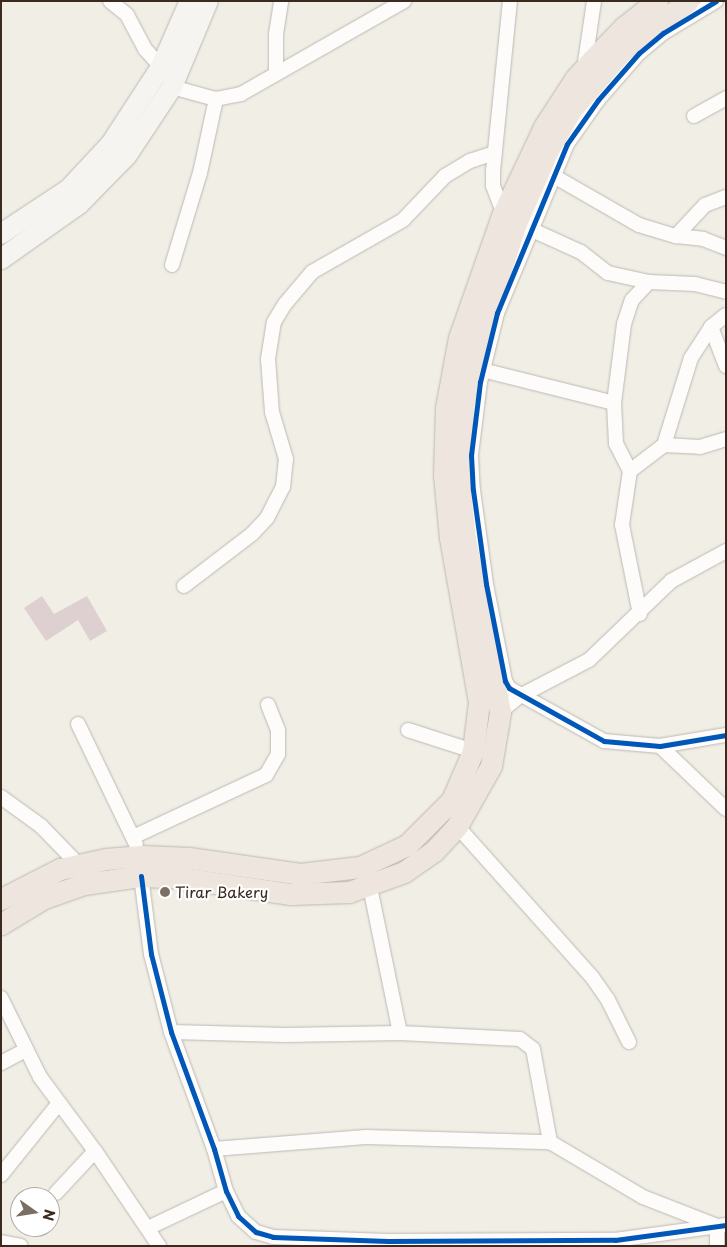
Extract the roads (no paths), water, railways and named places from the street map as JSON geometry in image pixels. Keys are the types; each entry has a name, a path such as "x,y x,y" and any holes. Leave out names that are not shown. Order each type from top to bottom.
{"main road":[{"path":"1,234 74,196 116,138 160,67 190,1"},
{"path":"1,259 131,150 172,87 208,1"},
{"path":"516,223 534,144 584,69 624,27 656,1"},
{"path":"1,899 56,870 77,863 139,856 189,858 300,874 360,868 391,855 421,835 452,800 472,756 479,702 450,538 444,431 454,360 487,280 516,223 548,150 586,90 636,38 688,1"},
{"path":"139,856 174,877 307,894 331,894 370,886 418,863 457,826 491,766 499,709 465,539 460,474 466,386 487,280"},
{"path":"472,756 491,766"},
{"path":"1,924 23,908 66,890 108,879 139,856"},
{"path":"56,870 66,890"}],"street":[{"path":"110,1 127,16 145,49 160,67"},
{"path":"276,72 276,34 281,1"},
{"path":"172,87 216,99 248,90 276,72 404,1"},
{"path":"510,1 493,185 516,223 582,252 608,273 649,282 696,284 726,292"},
{"path":"584,69 594,1"},
{"path":"499,709 505,681 473,490 474,420 482,370 497,313 516,223 552,175 581,122 615,79 663,32 716,1"},
{"path":"694,116 726,98"},
{"path":"172,265 202,165 216,99"},
{"path":"184,586 252,534 268,518 283,487 286,458 272,412 268,359 274,322 285,304 312,272 403,220 445,176 470,161 495,153"},
{"path":"552,175 639,225 676,236 703,239 726,248"},
{"path":"676,236 705,205 726,197"},
{"path":"640,614 622,525 630,471 616,444 614,403 624,324 632,300 649,282"},
{"path":"630,471 664,445 691,358 711,327 726,315"},
{"path":"711,327 726,366"},
{"path":"482,370 614,403"},
{"path":"664,445 700,447 726,439"},
{"path":"499,709 589,660 640,614 671,581 726,551"},
{"path":"505,681 520,696 599,739 660,746 726,735"},
{"path":"139,856 266,775 278,754 278,730 268,705"},
{"path":"78,724 139,856 152,954 171,1032 214,1149 226,1191 245,1224 264,1236 525,1244 615,1240 721,1225"},
{"path":"408,730 472,756"},
{"path":"660,746 726,809"},
{"path":"1,797 41,826 77,863"},
{"path":"457,826 592,976 608,1000 629,1042"},
{"path":"370,886 400,1033"},
{"path":"1,998 25,1050 59,1103 95,1151 159,1246"},
{"path":"171,1032 285,1035 400,1033 525,1041 532,1049 550,1142"},
{"path":"1,1063 25,1050"},
{"path":"1,1175 59,1103"},
{"path":"214,1149 366,1137 550,1142 643,1197 721,1225"},
{"path":"60,1189 95,1151"},
{"path":"148,1228 226,1191"},
{"path":"717,1246 721,1225"},
{"path":"1,1242 21,1246"}],"place":[{"name":"Tirar Bakery","path":"165,892"}]}
